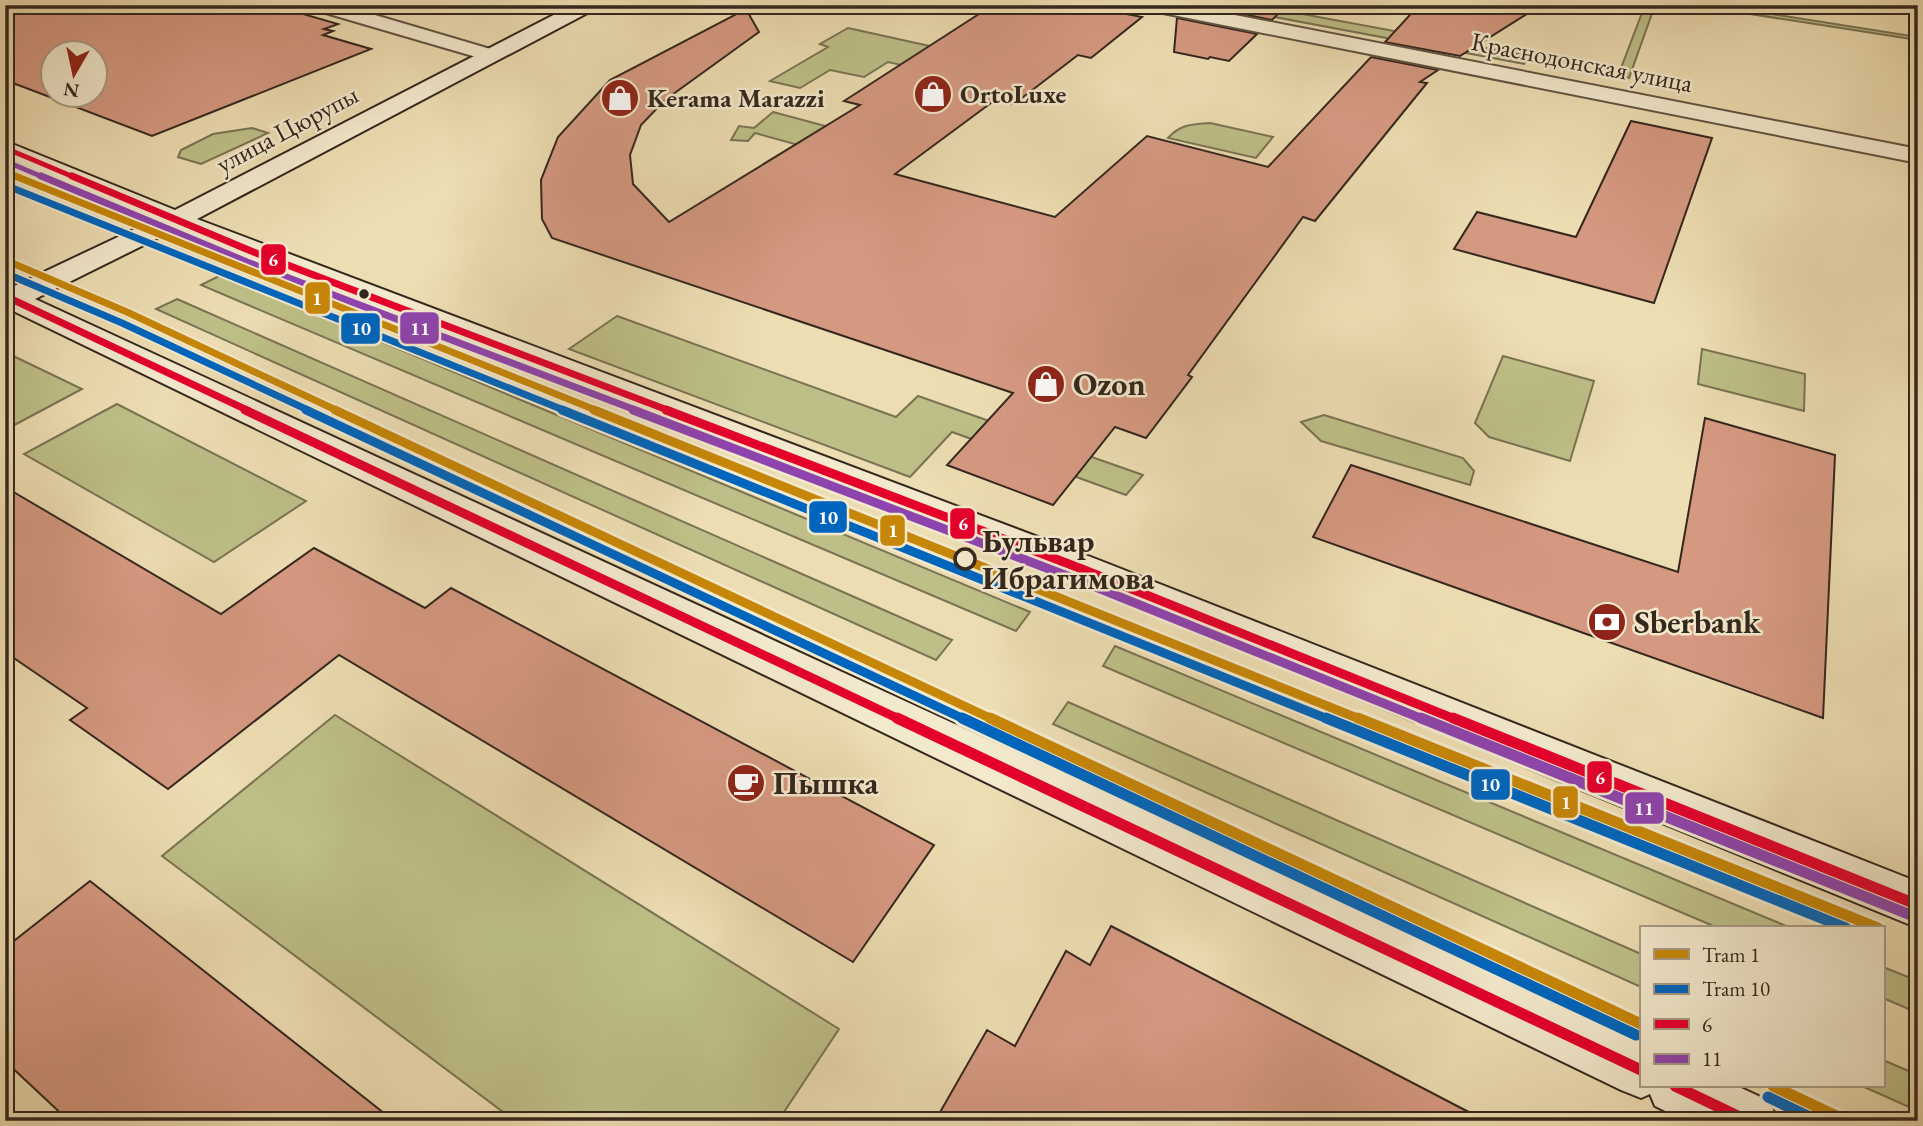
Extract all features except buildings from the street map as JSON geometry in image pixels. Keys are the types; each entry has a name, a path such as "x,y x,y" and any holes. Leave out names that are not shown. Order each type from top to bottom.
{"main road":[{"path":"318,5 490,55"},
{"name":"улица Цюрупы","path":"8,297 177,220 588,5"},
{"name":"Краснодонская улица","path":"1153,5 1918,156"},
{"path":"5,148 277,261 1082,569 1918,905"},
{"path":"8,297 1640,1070"},
{"path":"1679,1088 1749,1121"}],"green space":[{"path":"1211,5 1254,5 1529,56 1524,64"},
{"path":"1645,5 1655,5 1629,78 1618,76"},
{"path":"1692,5 1714,5 1918,37 1918,40"},
{"path":"848,28 957,52 928,71 888,62 864,77 830,70 800,88 770,81 828,47 820,44"},
{"path":"773,112 833,128 838,156 755,133 748,141 731,140 739,126 754,128"},
{"path":"1210,123 1273,137 1256,158 1168,138 1182,127"},
{"path":"252,128 268,133 201,164 178,157 181,150 213,134"},
{"path":"221,275 1030,612 1016,631 201,285"},
{"path":"177,299 952,640 936,660 156,309"},
{"path":"617,316 896,417 918,396 1143,475 1126,495 952,432 910,477 569,349"},
{"path":"1702,349 1805,374 1804,411 1698,384"},
{"path":"5,352 82,389 5,430"},
{"path":"1503,356 1594,381 1570,461 1489,437 1475,423"},
{"path":"117,404 306,501 214,562 24,454"},
{"path":"1324,415 1463,458 1474,471 1470,485 1321,441 1301,422"},
{"path":"1115,646 1786,926 1713,926 1103,666"},
{"path":"1068,702 1640,954 1640,987 1053,724"},
{"path":"335,715 839,1029 778,1121 515,1121 162,856"},
{"path":"1884,967 1918,981 1918,1013 1884,998"},
{"path":"1884,1060 1918,1075 1918,1111 1866,1088 1884,1088"}],"tram line":[{"name":"1","path":"5,172 1873,926"},
{"name":"10","path":"5,185 1841,926"},
{"name":"1","path":"5,260 127,312 1640,1024"},
{"name":"10","path":"5,273 122,323 1636,1035"},
{"name":"1","path":"1777,1088 1847,1121"},
{"name":"10","path":"1768,1097 1818,1121"}],"transit line":[{"name":"6","path":"5,148 251,251 1082,569 1918,905"},
{"name":"11","path":"5,161 247,262 1078,580 1913,916"},
{"name":"6","path":"5,296 1640,1070"},
{"name":"6","path":"1679,1088 1748,1121"}],"place":[{"name":"OrtoLuxe","path":"933,94"},
{"name":"Kerama Marazzi","path":"620,98"},
{"name":"Ozon","path":"1046,384"},
{"name":"Бульвар Ибрагимова","path":"965,559"},
{"name":"Sberbank","path":"1607,622"},
{"name":"Пышка","path":"746,783"}]}
